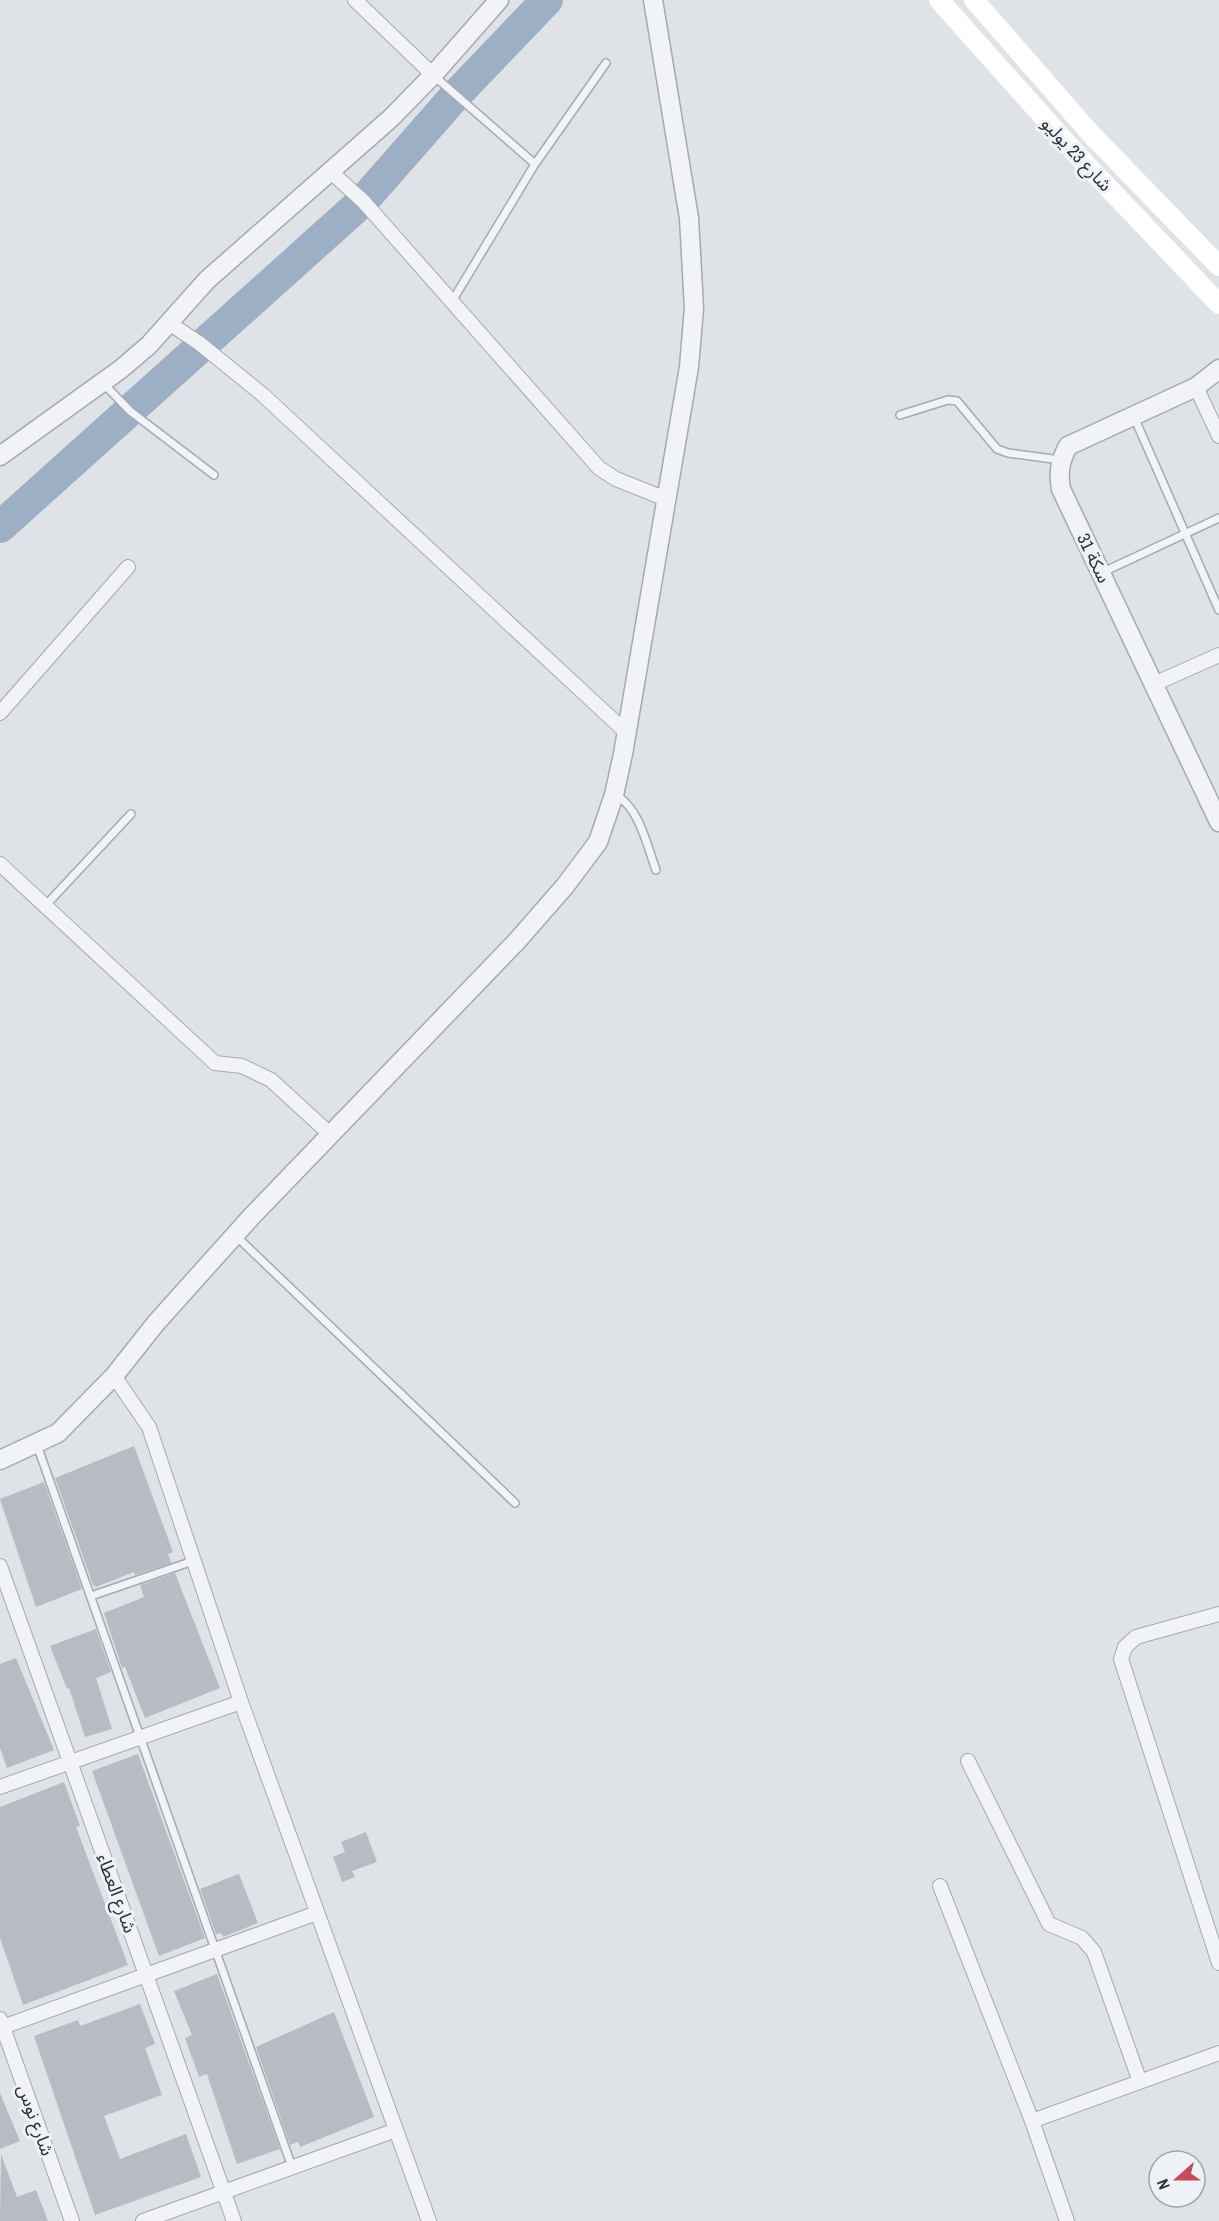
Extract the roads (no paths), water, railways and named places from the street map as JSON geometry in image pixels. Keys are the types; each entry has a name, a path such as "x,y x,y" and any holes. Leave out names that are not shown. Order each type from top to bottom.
{"main road":[{"name":"شارع 23 يوليو","path":"939,0 1080,158 1219,304"},
{"name":"شارع 23 يوليو","path":"974,0 1091,134 1219,266"}],"street":[{"path":"355,0 434,75"},
{"path":"0,456 103,383 149,345 207,280 332,172 434,75 499,0"},
{"path":"0,1460 58,1433 114,1376 156,1323 235,1235 517,942 565,886 598,842 614,795 627,733 689,367 693,298 689,218 653,0"},
{"path":"332,172 363,201 599,468 616,479 666,499"},
{"path":"169,323 199,343 263,395 627,733"},
{"path":"1060,460 1068,446 1078,440 1196,387 1219,369"},
{"path":"1196,387 1219,435"},
{"name":"سكة 31","path":"1060,460 1061,489 1154,684 1214,798 1219,822"},
{"path":"0,713 128,567"},
{"path":"1154,684 1219,655"},
{"path":"0,864 215,1063 242,1066 271,1080 331,1134"},
{"path":"114,1376 149,1427 241,1702 429,2221"},
{"name":"شارع العطاء","path":"0,1566 234,2221"},
{"path":"1219,1614 1136,1637 1125,1647 1121,1659 1219,1963"},
{"path":"0,1787 241,1702"},
{"path":"968,1761 1048,1924 1082,1938 1095,1952 1140,2082"},
{"path":"940,1886 1032,2121 1067,2221"},
{"path":"1,2025 317,1913"},
{"name":"شارع نوس","path":"1,2025 72,2221"},
{"path":"1032,2121 1219,2053"},
{"path":"143,2221 396,2130"}],"lane":[{"path":"451,303 535,164 606,63"},
{"path":"434,75 535,164"},
{"path":"103,383 130,411 214,475"},
{"path":"900,415 948,400 957,401 997,449 1060,460"},
{"path":"1133,415 1219,610"},
{"path":"1101,573 1219,518"},
{"path":"614,795 626,800 633,811 656,870"},
{"path":"45,906 131,814"},
{"path":"235,1235 514,1503"},
{"path":"37,1444 292,2167"},
{"path":"91,1596 194,1561"}],"waterway":[{"path":"0,527 363,201 456,95 547,0"}]}
